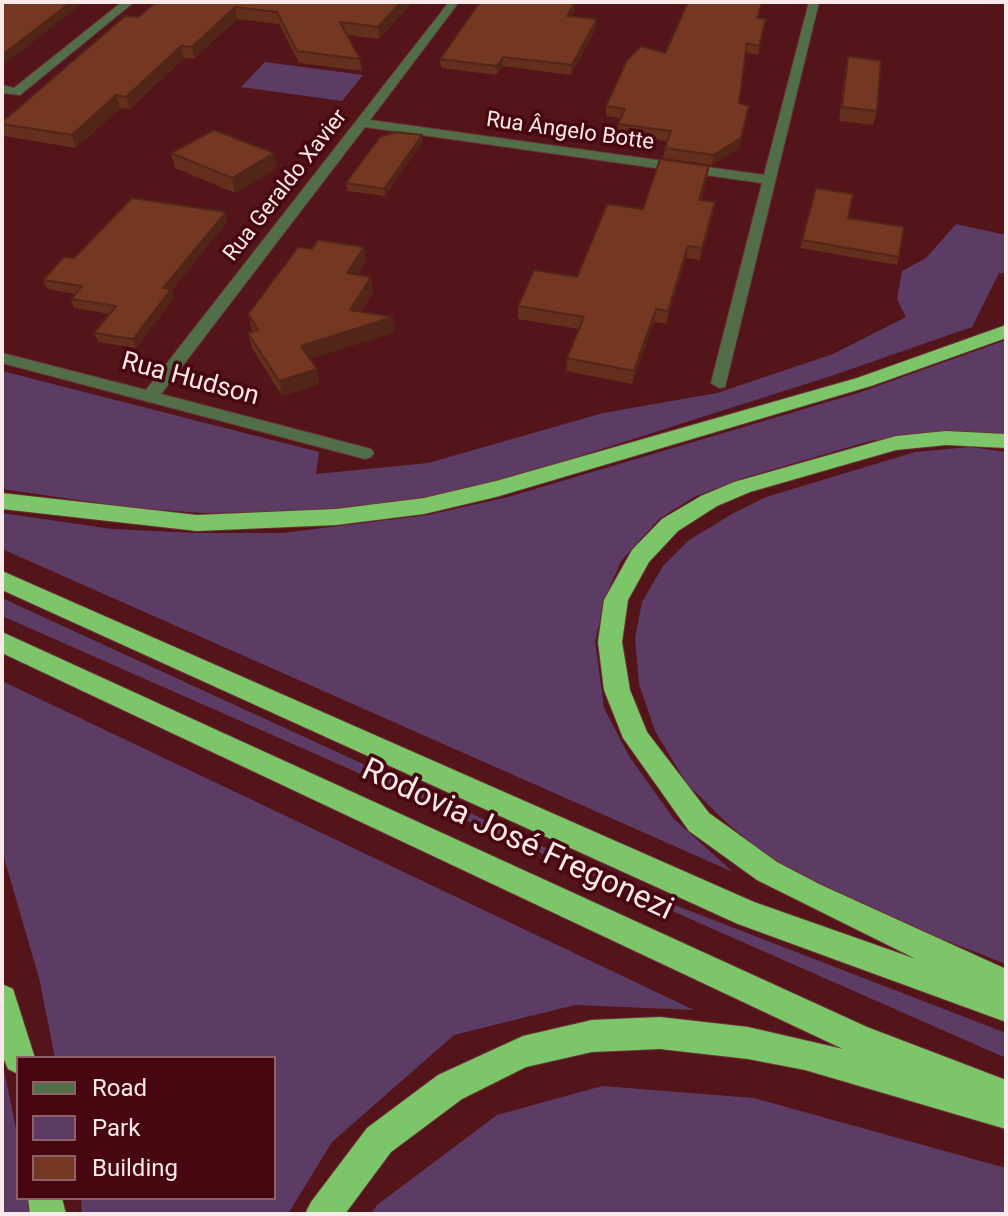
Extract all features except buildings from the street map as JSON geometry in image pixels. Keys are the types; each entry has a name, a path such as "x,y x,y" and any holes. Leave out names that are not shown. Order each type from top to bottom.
{"highway":[{"path":"2,501 197,523 336,517 424,506 511,485 849,386 952,353 1006,331"},
{"path":"1006,441 946,438 896,443 742,487 709,501 670,525 640,556 616,600 610,642 617,690 636,738 699,822 767,871 799,888 1006,985"},
{"name":"Rodovia José Fregonezi","path":"2,580 748,914 1006,1006"},
{"name":"Rodovia José Fregonezi","path":"2,642 860,1040 1006,1097"},
{"path":"2,1000 18,1056"},
{"path":"323,1214 379,1140 450,1087 523,1052 592,1036 660,1033 748,1043 843,1064 1006,1112"}],"street":[{"path":"2,89 16,92 129,2"},
{"name":"Rua Geraldo Xavier","path":"151,396 364,123 454,2"},
{"path":"719,383 814,2"},
{"name":"Rua Ângelo Botte","path":"364,123 770,180"},
{"name":"Rua Hudson","path":"2,358 365,453"}],"green space":[{"path":"265,62 363,75 342,101 241,87"},
{"path":"956,224 1006,235 1006,273 999,273 972,327 831,376 495,483 424,499 336,512 202,513 133,508 2,489 2,371 319,452 316,474 428,463 603,413 717,393 833,354 906,317 897,299 902,271 926,258"},
{"path":"1006,340 1006,435 950,431 870,441 740,479 694,497 659,519 621,561 606,596 595,641 604,708 629,756 674,819 733,872 2,549 2,513 112,529 197,533 282,533 428,515 508,497 858,393"},
{"path":"970,447 1006,452 1006,964 883,916 777,863 729,825 687,784 655,731 639,684 635,638 642,602 663,566 689,540 732,514 766,497 915,452"},
{"path":"2,598 646,894 1006,1033 1006,1058 2,616"},
{"path":"2,681 694,1010 575,1005 454,1035 332,1142 288,1214 82,1214 81,1200 276,1200 276,1056 55,1056 39,978 2,851"},
{"path":"2,1061 16,1128 16,1200 30,1200 33,1214 2,1214"},
{"path":"602,1086 754,1098 1006,1168 1006,1214 371,1214 377,1205 497,1115"}]}
